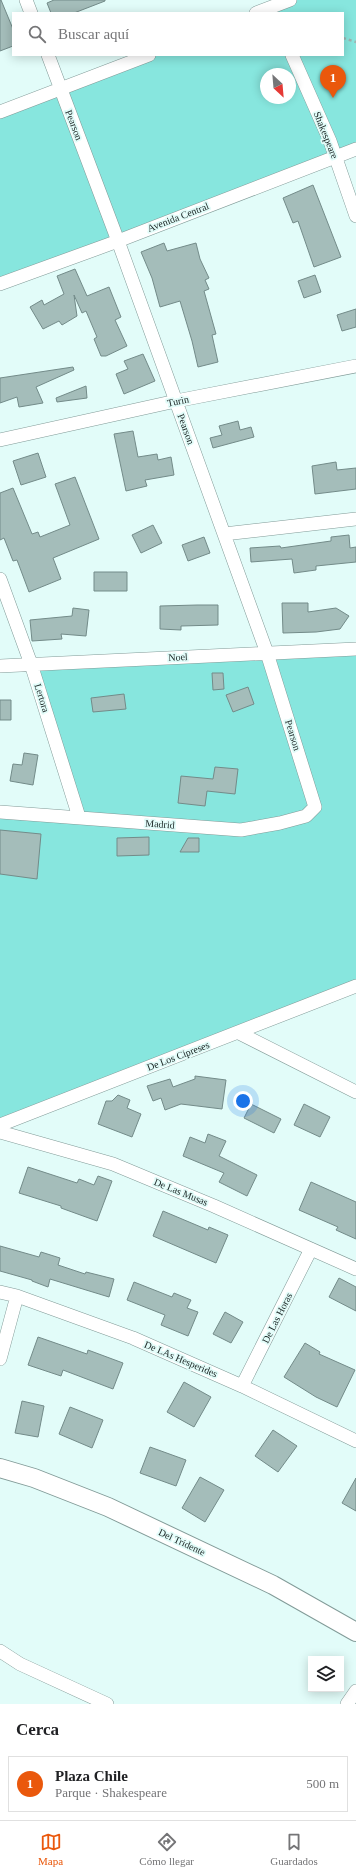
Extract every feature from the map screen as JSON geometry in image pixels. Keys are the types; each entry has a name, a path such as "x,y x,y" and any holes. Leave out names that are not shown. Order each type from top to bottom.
{"main road":[{"name":"Del Tridente","path":"0,1468 34,1478 108,1508 273,1585 356,1632"}],"street":[{"path":"26,0 31,12"},
{"path":"259,12 290,0"},
{"name":"Pearson","path":"48,56 118,241 267,653 316,807"},
{"path":"0,112 147,56"},
{"name":"Shakespeare","path":"292,56 335,156 356,216"},
{"name":"Avenida Central","path":"0,284 118,241 356,149"},
{"name":"Turin","path":"0,440 176,402 356,366"},
{"path":"224,534 356,519"},
{"name":"Lertora","path":"0,579 31,664 79,817"},
{"name":"Noel","path":"0,666 356,649"},
{"name":"Madrid","path":"0,812 241,830 280,823 306,816 316,807"},
{"name":"De Los Cipreses","path":"0,1125 239,1033 356,986"},
{"path":"239,1033 356,1092"},
{"name":"De Las Musas","path":"0,1132 113,1164 214,1206 356,1269"},
{"name":"De Las Horas","path":"242,1386 311,1249"},
{"name":"De LAs Hesperides","path":"0,1292 17,1296 132,1338 242,1386 356,1441"},
{"path":"0,1359 17,1296"},
{"path":"0,1651 20,1664 107,1704"},
{"path":"347,1704 356,1691"}],"path":[{"path":"344,38 356,42"}],"shaded area":[{"path":"290,0 356,0 356,152 0,283 0,112 150,56 344,56 344,12 267,12"},
{"path":"356,648 356,986 0,1123 0,812 79,817 31,664"}],"building":[{"path":"1,0 12,27 12,46 0,51"},
{"path":"54,0 105,0 77,12 51,12 47,3"},
{"path":"313,185 341,257 314,267 298,221 293,223 283,198"},
{"path":"164,243 167,251 196,243 200,259 209,278 205,280 209,289 204,291 216,334 212,335 218,362 198,367 180,301 160,307 152,278 141,252"},
{"path":"75,269 87,296 109,287 121,317 115,320 127,346 106,356 101,356 94,339 97,337 86,311 82,313 74,295 77,316 62,325 59,321 43,329 30,307 42,300 44,305 64,294 57,276"},
{"path":"315,275 321,292 304,298 298,281"},
{"path":"356,309 356,327 342,331 337,315"},
{"path":"143,354 155,381 124,394 116,374 128,369 124,361"},
{"path":"73,367 74,370 36,387 43,403 19,407 17,397 0,403 0,378"},
{"path":"86,386 87,398 57,402 56,398"},
{"path":"238,421 240,430 251,427 254,437 213,448 210,438 222,435 219,426"},
{"path":"133,431 138,457 157,454 158,460 171,457 174,475 145,480 147,486 126,491 114,434"},
{"path":"38,453 46,477 21,485 13,461"},
{"path":"336,462 337,470 356,468 356,489 315,494 312,466"},
{"path":"75,477 99,539 53,558 61,579 29,592 17,560 13,561 4,538 0,540 0,493 13,488 32,534 38,532 40,537 70,525 55,484"},
{"path":"153,525 162,543 141,553 132,535"},
{"path":"349,535 350,548 356,547 356,562 316,566 316,570 294,573 292,559 251,562 250,548 280,546 281,548 331,541 331,537"},
{"path":"204,537 210,553 188,561 182,545"},
{"path":"94,572 127,572 127,591 94,591"},
{"path":"282,603 308,603 308,612 336,608 349,616 340,629 316,632 283,633"},
{"path":"218,605 218,625 181,626 181,630 160,629 160,606"},
{"path":"73,608 89,610 86,636 61,634 62,639 32,641 30,620 72,616"},
{"path":"212,673 223,673 224,689 213,690"},
{"path":"248,687 254,704 233,712 226,695"},
{"path":"124,694 126,709 93,712 91,698"},
{"path":"0,700 11,700 11,720 0,720"},
{"path":"24,753 38,755 33,785 10,781 13,764 22,765"},
{"path":"215,767 238,769 235,794 207,791 205,806 178,803 181,776 213,779"},
{"path":"0,830 41,834 37,879 0,874"},
{"path":"149,837 149,855 117,856 117,838"},
{"path":"188,838 199,838 199,852 180,852"},
{"path":"195,1076 226,1080 222,1109 181,1104 165,1110 161,1098 153,1101 147,1086 170,1079 173,1087 195,1079"},
{"path":"118,1095 130,1100 127,1108 141,1114 132,1137 98,1124 106,1101 112,1101"},
{"path":"251,1104 281,1119 274,1133 244,1118"},
{"path":"304,1104 330,1117 320,1137 294,1125"},
{"path":"208,1134 226,1141 219,1156 257,1175 247,1196 219,1182 224,1173 183,1156 190,1137 205,1143"},
{"path":"28,1167 77,1183 79,1179 94,1185 98,1176 112,1181 97,1221 61,1208 61,1206 19,1193"},
{"path":"311,1182 356,1202 356,1239 336,1230 338,1227 299,1210"},
{"path":"163,1211 208,1230 209,1227 228,1235 216,1263 153,1236"},
{"path":"0,1246 39,1257 41,1252 60,1258 58,1265 85,1274 86,1272 114,1279 109,1297 50,1279 48,1287 32,1280 0,1271"},
{"path":"339,1278 356,1287 356,1311 329,1297"},
{"path":"134,1282 172,1297 174,1293 191,1300 187,1308 198,1312 188,1336 161,1325 165,1315 127,1300"},
{"path":"225,1312 243,1322 231,1343 213,1334"},
{"path":"38,1337 87,1354 88,1350 123,1363 113,1389 63,1370 61,1376 28,1365"},
{"path":"305,1343 320,1352 319,1354 355,1370 337,1407 316,1397 284,1377"},
{"path":"184,1382 211,1397 194,1427 167,1412"},
{"path":"22,1401 44,1406 38,1437 15,1433"},
{"path":"70,1407 103,1420 92,1448 59,1434"},
{"path":"273,1430 297,1446 278,1472 255,1456"},
{"path":"150,1447 186,1460 176,1486 140,1473"},
{"path":"200,1477 224,1490 205,1522 182,1508"},
{"path":"356,1478 356,1511 342,1503"}],"place":[{"name":"Plaza Chile","path":"333,98"}]}
